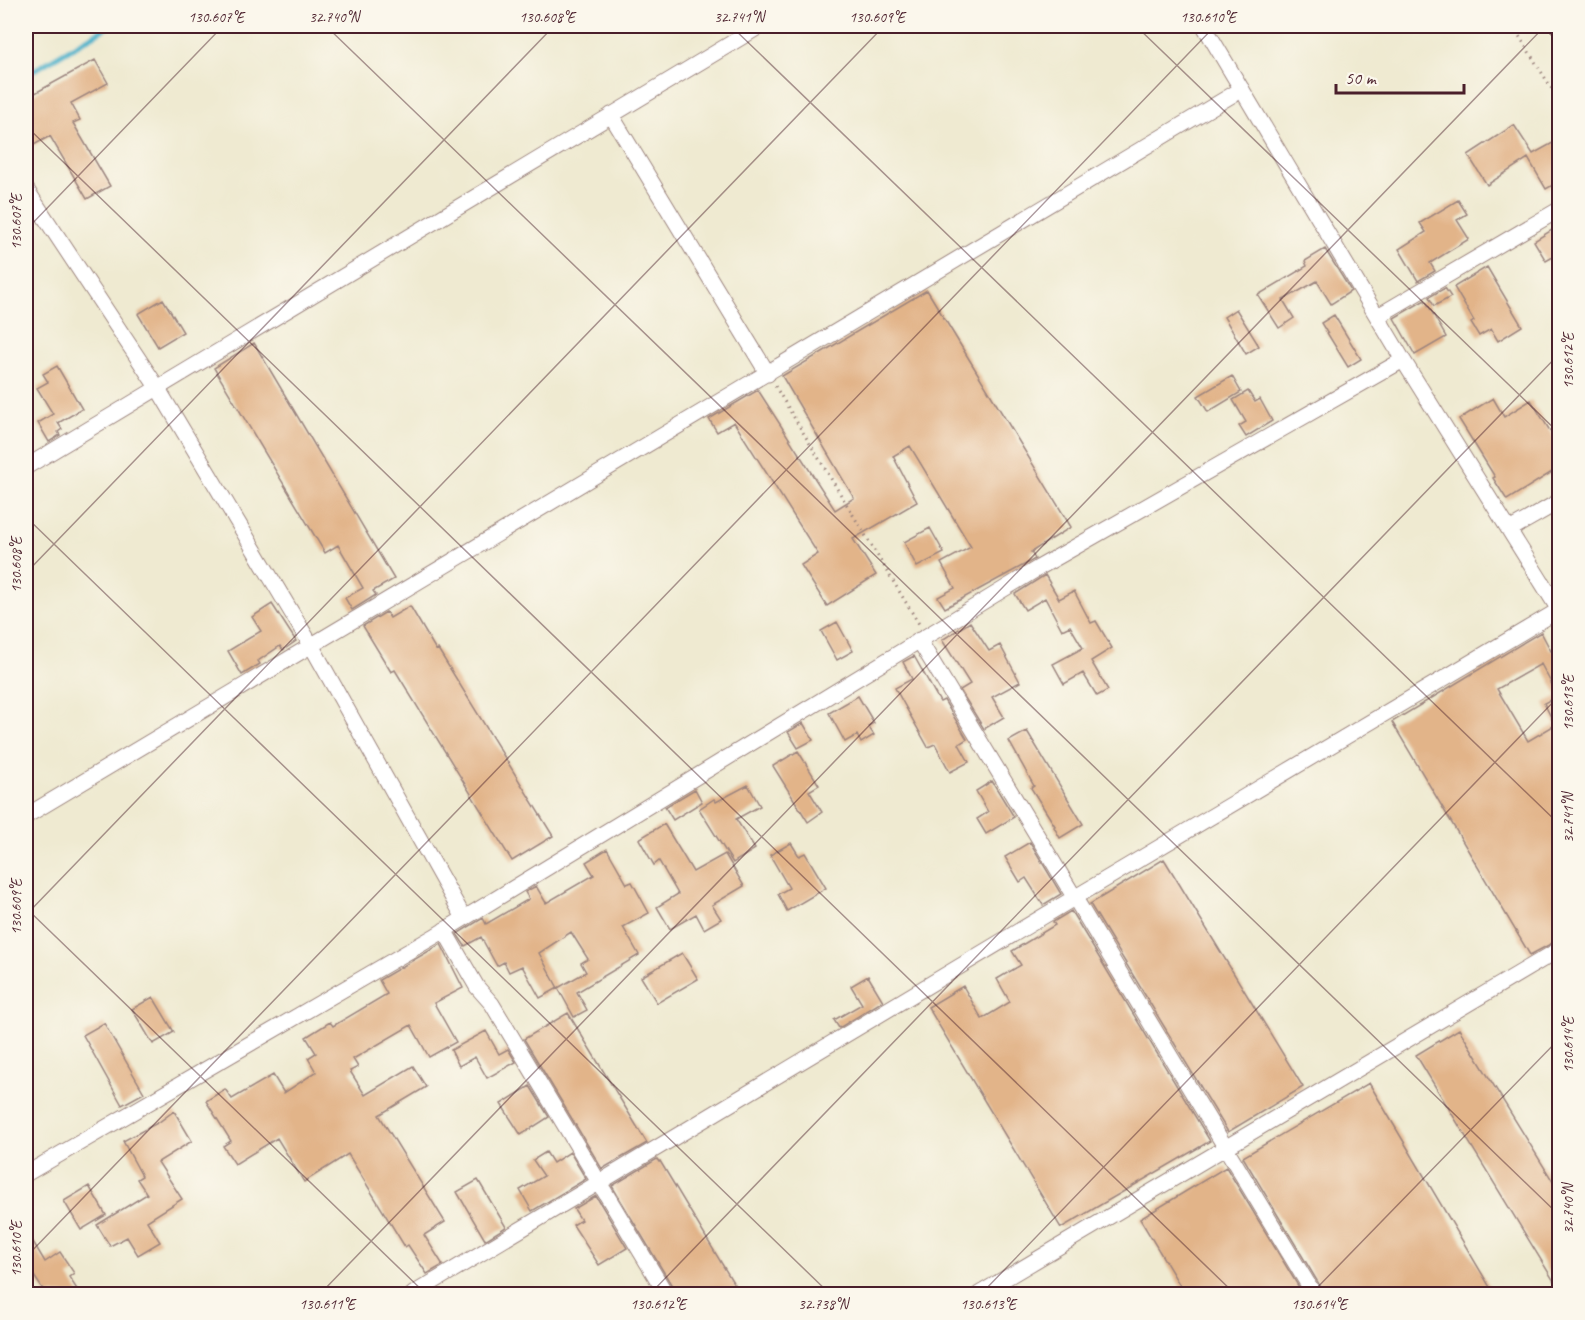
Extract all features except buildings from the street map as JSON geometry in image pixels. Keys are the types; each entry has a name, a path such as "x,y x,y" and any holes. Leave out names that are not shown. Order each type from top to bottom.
{"street":[{"path":"26,467 760,26"},
{"path":"413,1294 1560,610 1403,360 1204,26"},
{"path":"26,816 1242,89"},
{"path":"610,115 768,374"},
{"path":"26,189 157,387 310,645 464,918"},
{"path":"1378,316 1560,209"},
{"path":"26,1174 444,930 1050,561 1403,360"},
{"path":"1511,530 1560,501"},
{"path":"922,638 1074,898 1314,1294"},
{"path":"444,930 477,987 492,1004 666,1294"},
{"path":"979,1294 1560,949"}],"path":[{"path":"1513,26 1560,102"},
{"path":"768,374 922,638"}],"waterway":[{"path":"26,75 109,26"}]}
